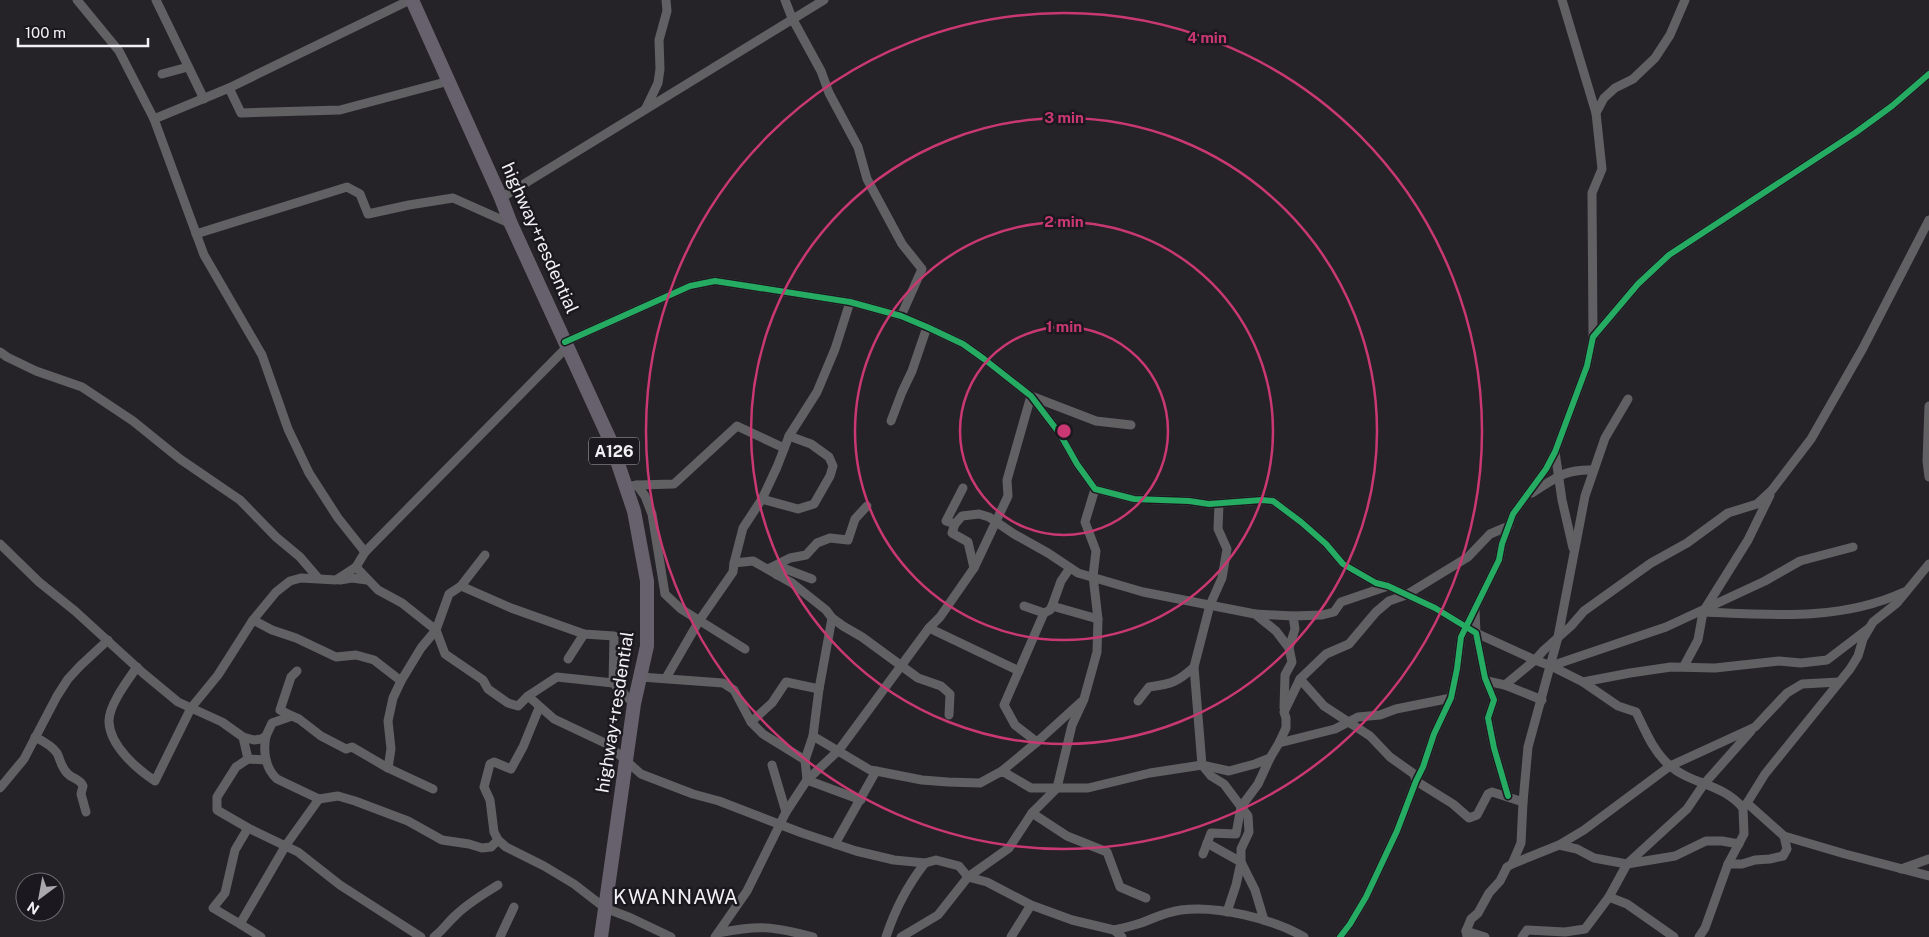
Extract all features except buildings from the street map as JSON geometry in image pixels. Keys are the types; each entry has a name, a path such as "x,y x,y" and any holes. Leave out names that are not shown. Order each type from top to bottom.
{"highway":[{"name":"highway+resdential","path":"411,0 449,80 511,224 632,486 634,511 647,581 647,646 634,704 601,937"}],"street":[{"path":"77,0 119,52 154,119 204,255 262,355 288,429 309,473 338,518 365,552"},
{"path":"156,0 204,99"},
{"path":"154,119 229,88 411,0"},
{"path":"666,0 667,11"},
{"path":"646,109 658,83 660,69 659,40 671,0"},
{"path":"785,0 792,18 822,71 829,93 858,146 867,179 902,244 922,270 901,316"},
{"path":"501,198 824,0"},
{"path":"1340,937 1350,924 1375,879 1397,831 1434,734 1451,698 1460,637 1499,560 1514,514 1555,452 1587,366 1593,337 1592,192 1602,170 1596,113 1562,0"},
{"path":"1596,113 1604,98 1615,88 1634,79 1655,58 1670,36 1685,0"},
{"path":"162,74 188,67"},
{"path":"1593,337 1638,284 1669,255 1856,133 1892,106 1929,74"},
{"path":"229,88 241,113 340,110 449,80"},
{"path":"196,234 347,187 360,194 368,214 453,198 511,224"},
{"path":"1504,685 1535,660 1584,611 1651,563 1687,543 1728,512 1757,504 1772,490 1811,439 1862,348 1929,220"},
{"path":"336,580 356,567 365,552 566,344 690,286 715,281 850,302 901,316 962,344 1031,396 1060,434 1077,464 1095,489 1134,499 1219,504 1262,500 1273,501 1308,527 1343,564 1376,583 1388,586 1435,608 1466,625 1476,633 1583,682 1618,706 1636,712 1656,752 1670,766 1704,784 1725,792 1784,836 1929,876"},
{"path":"666,678 700,621 733,572 743,528 762,498 789,436 817,392 835,349 850,302"},
{"path":"891,421 912,371 927,327"},
{"path":"0,352 36,371 82,387 133,421 180,459 240,500 300,557 318,578"},
{"path":"1031,396 1096,421 1131,426"},
{"path":"716,935 747,891 786,812 807,780 839,750 929,628 940,617 974,568 1008,496 1007,480 1031,396"},
{"path":"1512,864 1521,843 1528,747 1558,637 1585,496 1605,438 1628,399"},
{"path":"1929,406 1927,461 1929,477"},
{"path":"632,486 674,484 737,426 784,448"},
{"path":"762,498 798,508 814,504 830,476 833,466 829,456 811,444 789,436"},
{"path":"1555,452 1573,551"},
{"path":"1526,496 1558,476 1576,470 1593,470"},
{"path":"632,486 645,496 652,514 665,594 682,610 745,649"},
{"path":"955,524 946,521 963,488"},
{"path":"901,937 938,915 968,877 1009,848 1032,813 1057,788 1072,726 1084,699 1097,652 1098,618 1093,576 1096,551 1085,522 1095,489"},
{"path":"1684,666 1698,640 1703,612 1748,540 1772,490"},
{"path":"1219,504 1218,529 1227,550 1222,578 1210,604 1194,667 1202,765 1211,776 1224,784 1248,816 1249,832 1241,849 1241,862 1228,912"},
{"path":"768,569 790,558 806,555 817,544 830,538 848,540 855,518 867,506"},
{"path":"974,568 968,542 952,533 955,524 962,516 979,514 996,521 1078,573 1143,592 1255,614 1322,615 1334,612 1341,602 1388,586"},
{"path":"1284,712 1300,679 1326,654 1349,644 1373,615 1389,601 1406,595 1468,557 1490,534 1509,526"},
{"path":"0,544 39,582 76,611 136,667 178,702 222,722 243,737 254,740 266,736"},
{"path":"1551,666 1666,628 1765,581 1800,561 1853,547"},
{"path":"388,768 391,749 388,721 393,698 421,648 436,630 449,594 461,586 485,555"},
{"path":"734,563 753,561 768,569 807,594 826,610 832,618 918,678 941,686 950,694 949,715"},
{"path":"1699,937 1705,928 1728,864 1744,834 1745,806 1765,774 1858,656 1863,639 1873,622 1897,602 1929,564"},
{"path":"356,567 367,580 385,595 402,603 436,630 445,654 483,680 488,689 508,703 518,706 528,696 557,678 613,683 634,704"},
{"path":"778,575 783,568 812,579"},
{"path":"1037,742 1015,724 1004,704 1044,613 1050,610 1061,581 1070,568"},
{"path":"136,667 114,703 108,720 111,732 128,759 155,781 190,708 218,675 253,620 276,592 290,581 302,578 336,580 352,578 367,580"},
{"path":"461,586 511,608 584,634 614,636 613,683"},
{"path":"1703,612 1795,616 1836,613 1889,599 1906,591"},
{"path":"1024,606 1044,613"},
{"path":"1052,606 1098,618"},
{"path":"1475,606 1476,633 1487,681 1494,700 1488,718 1494,748 1508,796"},
{"path":"1203,854 1211,833 1236,834 1241,807 1258,784 1286,728 1284,712 1285,675 1292,662 1289,648 1276,631 1255,614"},
{"path":"1289,648 1295,629 1293,616"},
{"path":"807,780 805,760 813,736 819,689 832,618"},
{"path":"253,620 336,657 356,655 374,660 401,681"},
{"path":"929,628 1019,671"},
{"path":"1583,682 1630,673 1684,666 1715,668 1779,661 1801,663 1827,660 1869,628"},
{"path":"568,659 584,634"},
{"path":"0,788 24,759 68,679 108,640"},
{"path":"1138,701 1149,687 1181,679 1194,667"},
{"path":"297,671 291,677 280,710 300,719 310,728 346,749 352,747 388,768 433,789"},
{"path":"641,677 723,683 734,690 751,722 763,734 805,760"},
{"path":"1300,679 1324,706 1370,736 1390,757 1414,774 1416,781 1453,804 1469,818 1478,815 1488,794 1492,792 1523,802"},
{"path":"1487,681 1504,685 1542,700"},
{"path":"751,722 772,703 786,682 819,689"},
{"path":"1522,937 1527,930 1565,935 1585,929 1609,897 1627,864 1687,809 1704,784 1787,693 1802,684 1839,682"},
{"path":"528,696 539,708 554,719 607,744 641,774 835,844 894,860 925,863 936,860 958,866 968,877 988,882 1031,905 1080,922 1114,930 1141,923 1159,914 1198,909 1246,915 1264,920 1304,937"},
{"path":"1279,743 1335,729 1358,718 1380,715 1396,709 1451,698"},
{"path":"813,736 870,770 948,782 980,783 1002,771 1084,699"},
{"path":"539,708 523,747 510,769 494,762 490,764 484,787 490,800 494,832 498,840 506,847 574,884 605,908 671,937"},
{"path":"292,716 272,723 266,736 264,745 266,760 271,774 277,779 319,800 338,796 355,801 408,821 428,834 452,843 469,844 482,848 492,847 498,840"},
{"path":"1485,937 1466,934 1471,919 1478,913 1489,893 1500,881 1506,867 1559,845 1584,830 1670,766 1755,727"},
{"path":"35,736 57,753 61,766 69,775 82,783 81,794 86,812"},
{"path":"243,737 248,760"},
{"path":"1002,771 1031,788 1088,788 1150,773 1202,765 1229,770 1270,758"},
{"path":"266,760 248,760 236,766 217,797 217,810 248,828 298,852 340,885 417,936"},
{"path":"772,765 786,812"},
{"path":"835,844 876,771"},
{"path":"807,780 861,800"},
{"path":"240,924 286,845 319,800"},
{"path":"1032,813 1067,836 1107,852 1120,887 1146,898"},
{"path":"248,828 235,850 225,893 213,908 261,937"},
{"path":"1728,864 1742,864 1783,856 1787,848 1784,836"},
{"path":"1559,845 1577,849 1594,858 1627,864 1675,856 1706,841 1739,844"},
{"path":"1207,843 1241,862 1255,890 1264,920"},
{"path":"1901,869 1929,859"},
{"path":"886,937 907,887 925,863"},
{"path":"434,937 467,905 498,885"},
{"path":"1609,897 1627,904 1674,937"},
{"path":"1011,937 1031,905"},
{"path":"500,937 514,907"},
{"path":"716,935 758,927 781,928 813,937"},
{"path":"753,937 758,927"},
{"path":"1114,930 1122,937"}],"cycle path":[{"path":"1340,937 1366,897 1397,831 1434,734 1451,698 1461,637 1499,560 1502,544 1513,514 1546,469 1555,452 1587,366 1593,337 1638,284 1669,255 1855,133 1892,106 1929,74"},
{"path":"565,342 690,286 715,281 850,302 901,316 963,344 1031,396 1060,434 1077,464 1095,489 1134,499 1189,501 1209,504 1262,500 1273,501 1326,544 1343,564 1376,583 1388,586 1435,608 1476,633 1485,678 1494,700 1488,718 1494,748 1508,796"}],"district":[{"name":"KWANNAWA","path":"676,897"}]}
